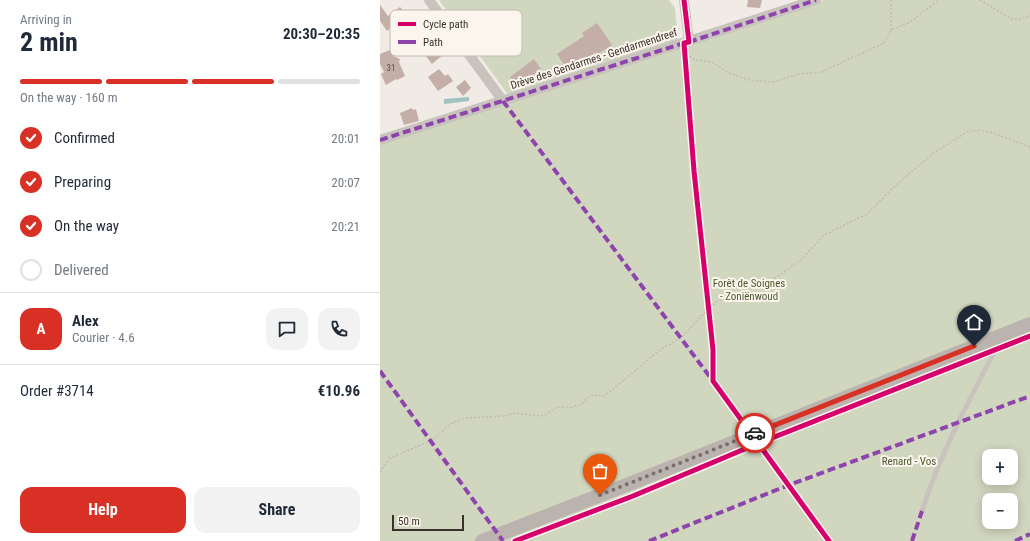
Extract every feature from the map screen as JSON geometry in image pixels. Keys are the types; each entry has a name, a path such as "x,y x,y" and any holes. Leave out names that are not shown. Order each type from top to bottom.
{"main road":[{"path":"482,541 1030,324"}],"street":[{"path":"429,0 436,10"},
{"path":"684,0 686,43"},
{"name":"Drève des Gendarmes - Gendarmendreef","path":"380,140 816,0"},
{"path":"470,56 503,101"}],"lane":[{"path":"922,511 930,488 958,423 1004,335"}],"path":[{"path":"686,54 695,60 712,62 729,73 749,80 772,82 800,74 821,72 884,43 891,30 891,0"},
{"path":"933,0 938,0"},
{"path":"891,30 910,22 938,0"},
{"path":"980,0 1012,19 1020,19 1029,16 1030,14"},
{"path":"380,472 390,458 431,441 452,424 465,418 499,417 513,413 536,416 545,414 556,407 572,408 582,404 587,398 594,395 603,396 661,349 681,338 709,308 734,288 772,279 781,274 803,258 824,235 866,214 897,184 935,152 967,132 980,130 987,131 1030,147"}],"green space":[{"path":"439,0 669,0 675,8 678,41 509,96 480,56 522,56 522,10 446,10"},
{"name":"Forêt de Soignes - Zoniënwoud","path":"824,0 1030,0 1030,541 380,541 380,143"}],"water":[{"path":"469,97 469,101 444,104 444,99"}],"building":[{"path":"748,0 762,0 760,8 747,7"},
{"path":"380,5 388,16 390,14 390,29 387,31 380,21"},
{"path":"597,23 612,45 598,54 596,52 568,71 557,54 584,36 582,33"},
{"path":"390,50 390,56 400,59 399,62 405,76 386,85 381,74 384,72 380,64 380,54"},
{"path":"426,56 442,56 432,64"},
{"path":"534,59 541,69 517,87 510,77"},
{"path":"439,69 445,76 448,74 453,81 438,91 428,77"},
{"path":"465,80 471,88 463,96 456,87"},
{"path":"412,108 413,110 416,109 419,121 404,125 400,113"}],"marked path":[{"path":"689,42 816,0"},
{"path":"380,140 684,43 684,46"},
{"path":"503,101 713,381"},
{"path":"380,371 503,541"},
{"path":"649,541 789,485 1030,396"},
{"path":"912,541 922,511"},
{"path":"1015,541 1030,534"}],"cycle path":[{"path":"684,0 689,42 684,43 694,171 713,350 713,381 829,541"},
{"path":"515,541 633,496 759,443 1030,336"}],"way so far":[{"path":"600,495 755,433"}],"route":[{"path":"755,433 974,346"}],"park label":[{"name":"Renard - Vos","path":"909,461"}]}
